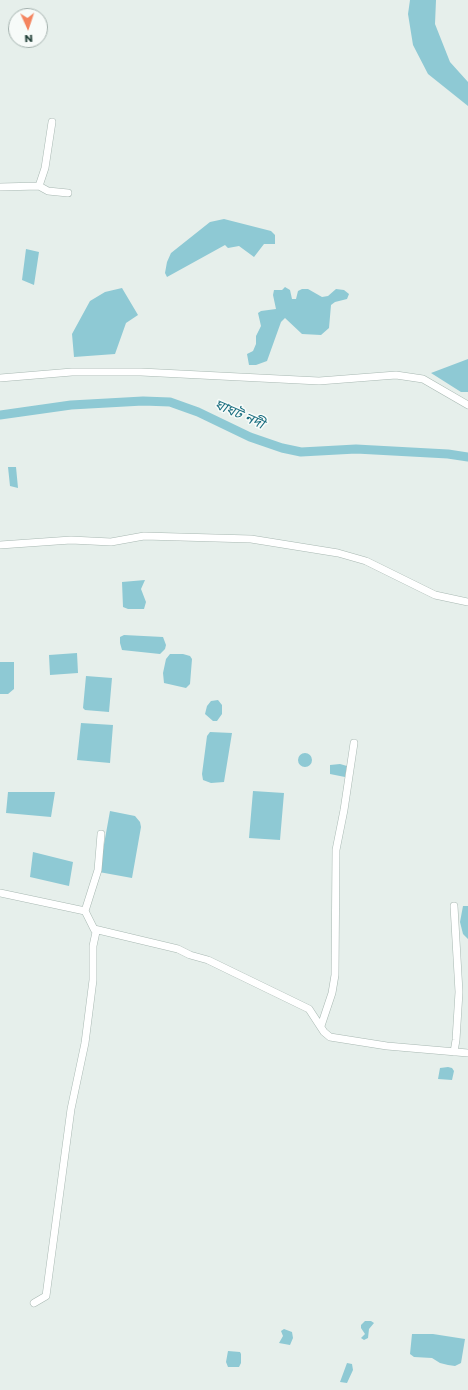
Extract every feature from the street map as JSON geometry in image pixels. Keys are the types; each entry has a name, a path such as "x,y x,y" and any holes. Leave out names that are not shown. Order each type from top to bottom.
{"street":[{"path":"39,186 45,168 52,122"},
{"path":"0,187 39,186 48,191 68,193"},
{"path":"0,378 72,372 141,372 319,381 396,375 423,379 468,404"},
{"path":"0,545 71,540 111,542 144,536 251,539 338,553 366,561 435,595 468,602"},
{"path":"321,1026 332,993 335,975 336,850 344,810 354,743"},
{"path":"34,1303 46,1296 71,1109 85,1043 93,980 93,946 96,932 85,911 98,870 102,834"},
{"path":"0,893 85,911"},
{"path":"454,906 459,992 454,1052"},
{"path":"94,929 178,949 190,955 208,960 309,1010 324,1032 330,1037 340,1040 468,1053"}],"water":[{"path":"410,0 436,0 435,24 450,62 468,82 468,106 428,74 413,45 408,14"},
{"path":"224,219 271,231 275,235 275,244 264,244 254,257 239,246 228,248 225,245 167,277 165,273 167,262 171,253 210,222"},
{"path":"26,249 39,252 34,285 22,280"},
{"path":"285,287 290,290 292,299 296,299 298,291 302,289 308,289 322,297 328,296 336,289 344,290 349,294 347,299 335,302 331,305 329,328 321,335 302,334 285,318 281,322 267,361 256,365 249,365 247,354 253,351 256,344 256,336 261,326 258,313 261,311 276,309 273,295 274,290 282,290"},
{"path":"122,288 138,315 126,323 115,354 74,357 72,334 90,301 105,292"},
{"path":"468,359 468,392 461,392 431,373"},
{"path":"8,467 16,467 18,488 10,486"},
{"path":"145,580 141,589 146,602 144,609 128,609 123,607 122,582"},
{"path":"124,635 163,637 166,645 165,649 160,654 122,650 120,637"},
{"path":"77,653 78,673 50,675 49,655"},
{"path":"170,654 183,654 190,656 192,659 190,684 186,688 164,683 163,673 166,659"},
{"path":"0,662 14,662 14,689 8,694 0,694"},
{"path":"86,676 112,678 109,712 85,710 83,708"},
{"path":"218,700 222,705 222,714 217,721 213,721 205,714 207,706 211,701"},
{"path":"81,723 113,725 110,763 77,760"},
{"path":"210,732 232,733 224,782 211,783 203,780 202,774 207,736"},
{"path":"302,753 308,753 312,757 312,763 308,767 302,767 298,763 298,757"},
{"path":"340,764 347,766 345,777 330,774 330,765"},
{"path":"253,791 284,793 280,840 249,838"},
{"path":"8,792 55,792 51,817 6,813"},
{"path":"110,811 135,816 140,822 141,827 132,878 99,872"},
{"path":"33,852 73,862 69,886 30,877"},
{"path":"463,906 468,906 468,939 463,934 460,922"},
{"path":"440,1068 452,1068 454,1071 452,1080 438,1079"},
{"path":"365,1321 371,1321 374,1323 369,1329 368,1338 364,1340 361,1338 365,1334 361,1328 361,1325"},
{"path":"284,1329 292,1332 293,1338 290,1345 279,1343 283,1336 281,1331"},
{"path":"412,1334 433,1334 465,1339 461,1363 455,1366 440,1363 432,1358 414,1357 410,1354"},
{"path":"228,1351 240,1352 241,1363 239,1367 228,1367 226,1362"},
{"path":"347,1363 352,1364 353,1370 347,1383 340,1382"}],"waterway":[{"name":"ঘাঘট নদী","path":"0,415 71,405 143,401 170,402 198,412 250,437 282,448 301,452 356,449 448,454 468,457"}]}
